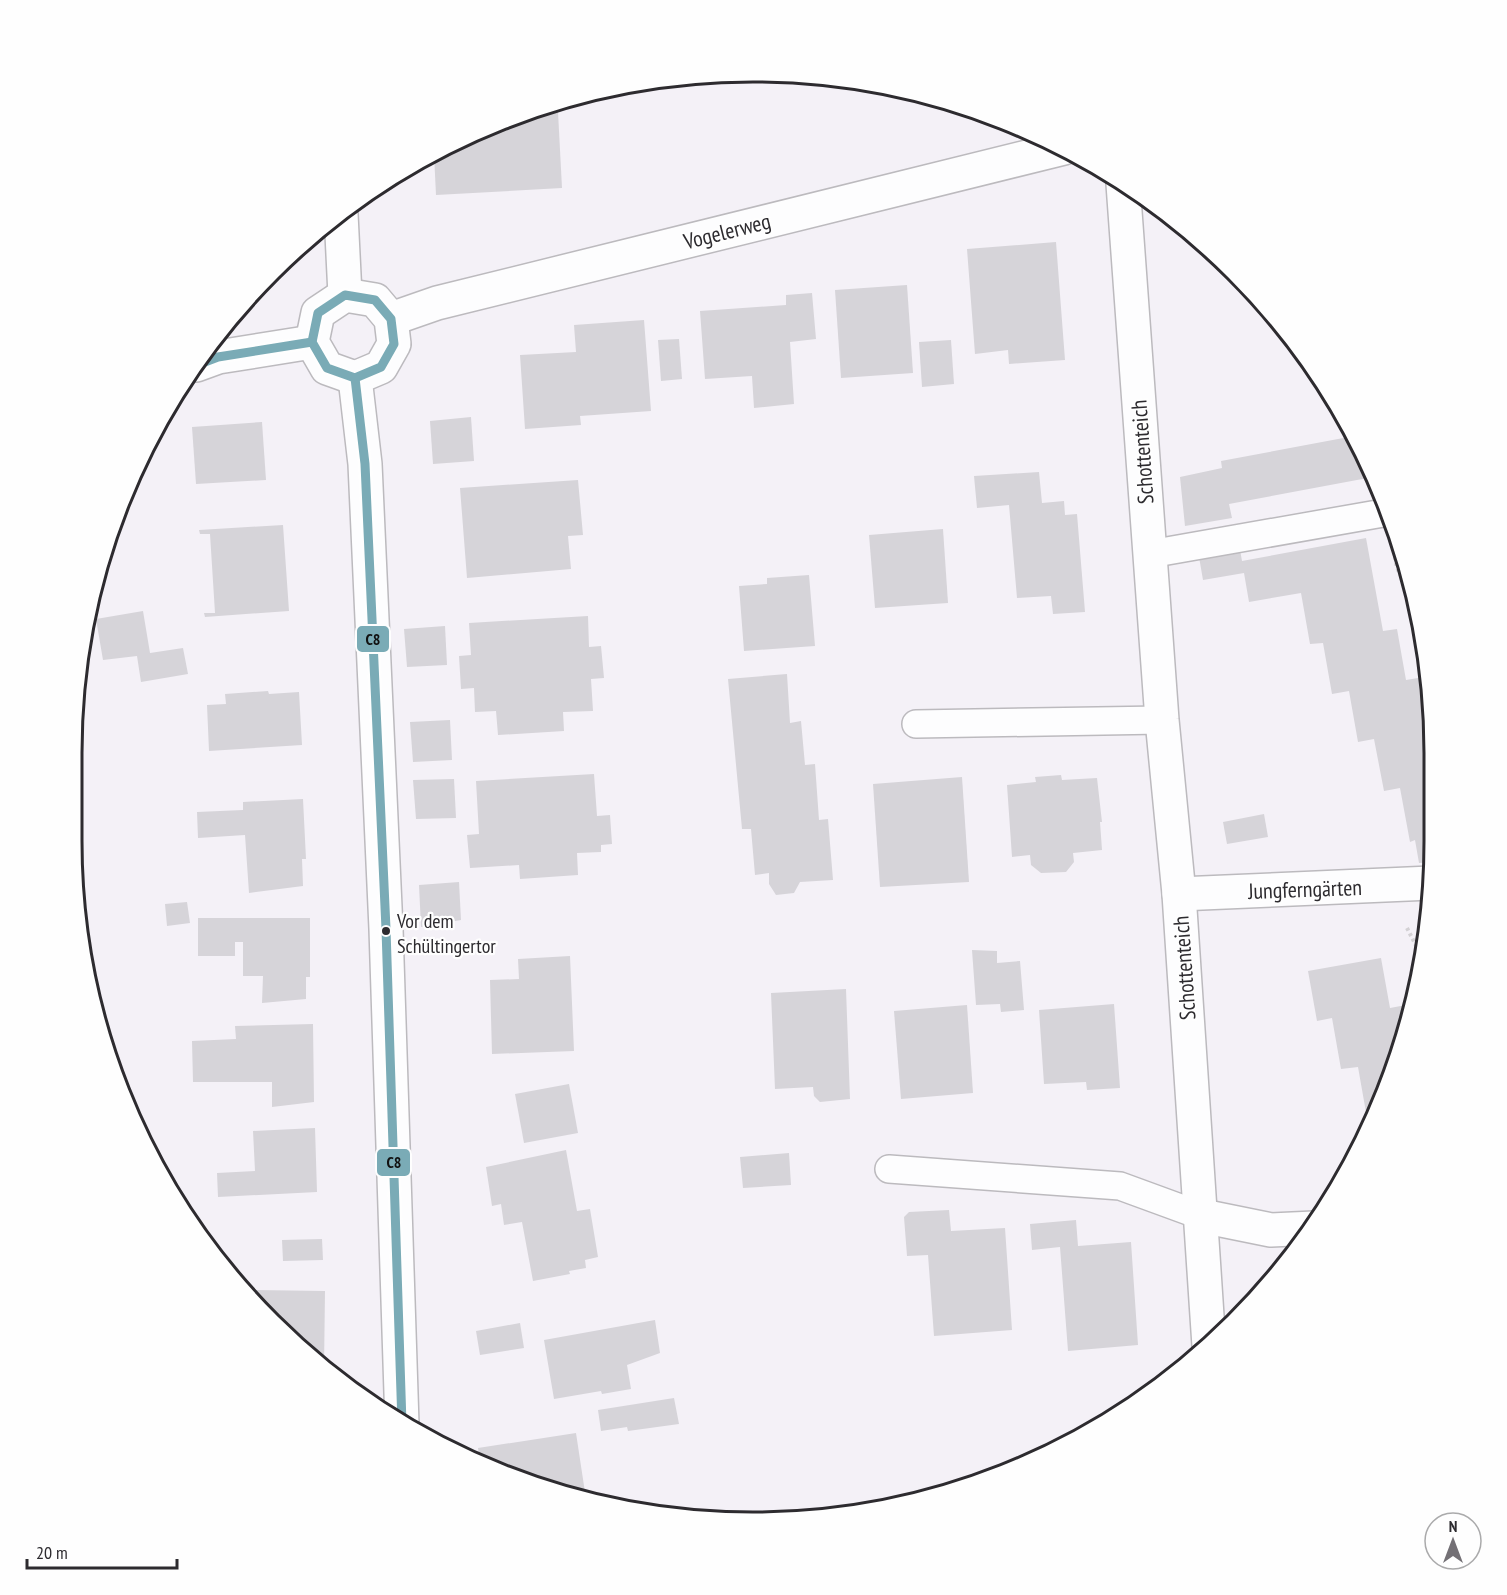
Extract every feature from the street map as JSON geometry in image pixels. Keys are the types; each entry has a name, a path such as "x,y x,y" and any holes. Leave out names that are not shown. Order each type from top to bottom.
{"street":[{"name":"Vogelerweg","path":"391,319 437,303 1049,152"},
{"name":"Schottenteich","path":"1124,195 1162,720 1179,894 1208,1334"},
{"path":"341,224 345,295"},
{"path":"345,295 375,300 391,319 393,344 381,367 355,378 327,369 312,342 318,313 345,295"},
{"path":"211,360 312,342"},
{"path":"355,378 364,464 386,929 402,1412"},
{"name":"Jungferngärten","path":"1179,894 1423,883"},
{"path":"1202,1216 1271,1230 1301,1228"}],"lane":[{"path":"1150,555 1379,513"},
{"path":"916,724 1162,720"},
{"path":"889,1169 1120,1186 1202,1216"}],"path":[{"path":"1395,558 1400,574"}],"building":[{"path":"557,112 562,188 436,195 434,164 497,134"},
{"path":"1056,242 1065,360 1009,364 1008,350 975,354 967,249"},
{"path":"907,285 913,373 841,378 835,290"},
{"path":"812,293 816,339 790,342 794,404 754,408 752,376 705,379 700,311 786,305 786,295"},
{"path":"644,320 651,411 580,416 581,425 525,429 520,355 576,352 574,325"},
{"path":"679,339 682,379 661,381 658,340"},
{"path":"951,340 954,384 922,387 919,342"},
{"path":"471,417 474,461 433,464 430,421"},
{"path":"262,422 266,480 196,484 192,427"},
{"path":"1345,438 1365,479 1229,504 1232,518 1185,526 1180,477 1222,468 1221,461"},
{"path":"1039,472 1042,503 1064,501 1065,515 1077,514 1085,612 1053,614 1051,596 1017,598 1009,505 977,508 974,476"},
{"path":"578,480 583,535 568,536 571,569 467,578 460,488"},
{"path":"283,525 289,611 205,617 204,613 215,613 210,534 200,534 199,530"},
{"path":"943,529 948,603 875,608 869,535"},
{"path":"1366,538 1383,631 1397,629 1406,680 1420,678 1424,754 1424,863 1419,863 1415,840 1410,842 1400,788 1384,791 1374,739 1358,742 1349,691 1332,694 1323,643 1310,644 1301,593 1249,602 1244,573 1203,580 1198,551 1239,544 1242,561"},
{"path":"809,575 815,646 744,651 739,586 767,584 767,578"},
{"path":"143,611 150,653 183,648 188,674 141,682 137,656 103,660 96,619"},
{"path":"588,616 589,647 601,646 604,678 591,679 593,711 563,712 564,731 498,735 496,711 475,712 474,688 461,689 459,656 471,655 469,623"},
{"path":"445,626 447,665 407,667 404,629"},
{"path":"787,674 790,723 801,721 805,765 815,764 819,820 828,819 833,880 800,882 794,893 776,895 769,884 769,873 755,875 751,829 742,829 728,679"},
{"path":"268,691 269,694 299,692 302,745 209,751 207,705 226,704 225,694"},
{"path":"450,720 452,760 413,762 410,722"},
{"path":"594,774 597,816 610,815 612,844 601,845 601,852 577,853 578,875 520,879 519,865 470,868 467,835 479,834 476,781"},
{"path":"1061,775 1062,780 1097,778 1102,822 1100,822 1102,850 1073,853 1074,862 1066,872 1041,873 1031,865 1030,855 1012,857 1007,785 1036,782 1035,777"},
{"path":"962,777 969,882 880,887 873,784"},
{"path":"454,779 456,818 416,819 413,780"},
{"path":"303,799 306,859 302,859 303,886 249,893 245,835 198,838 197,812 243,810 243,802"},
{"path":"1264,814 1268,837 1227,844 1223,822"},
{"path":"459,882 461,920 421,927 419,885"},
{"path":"187,902 190,923 167,926 165,904"},
{"path":"198,918 310,918 310,977 306,977 306,999 262,1003 263,976 243,976 243,942 235,942 235,956 198,956"},
{"path":"972,950 997,951 997,963 1020,961 1024,1010 1001,1012 1000,1004 976,1005"},
{"path":"570,956 574,1051 492,1054 490,980 519,979 518,959"},
{"path":"1381,958 1390,1008 1404,1005 1389,1057 1366,1113 1358,1067 1341,1069 1332,1018 1317,1021 1308,971"},
{"path":"846,989 850,1099 820,1102 814,1096 813,1087 775,1089 771,993"},
{"path":"1114,1004 1120,1088 1087,1090 1086,1082 1044,1084 1039,1010"},
{"path":"967,1005 973,1093 901,1099 894,1011"},
{"path":"313,1024 314,1102 272,1107 272,1082 193,1082 192,1041 236,1039 235,1026"},
{"path":"569,1084 578,1133 524,1143 515,1094"},
{"path":"315,1128 317,1192 218,1197 217,1173 255,1171 253,1131"},
{"path":"566,1150 577,1211 590,1209 598,1257 585,1260 586,1268 569,1271 570,1274 533,1281 522,1222 504,1225 501,1204 492,1206 486,1167"},
{"path":"789,1153 791,1185 743,1188 740,1157"},
{"path":"949,1210 951,1231 1005,1228 1012,1330 934,1336 928,1255 907,1256 904,1217 909,1212"},
{"path":"1076,1220 1078,1246 1131,1242 1138,1345 1068,1351 1060,1247 1032,1250 1030,1224"},
{"path":"322,1239 323,1260 283,1261 282,1240"},
{"path":"255,1290 325,1291 324,1357 279,1316"},
{"path":"655,1320 660,1353 627,1365 631,1389 602,1394 601,1391 554,1399 544,1340"},
{"path":"520,1323 524,1348 480,1355 476,1331"},
{"path":"674,1398 679,1424 628,1431 627,1427 601,1431 598,1410"},
{"path":"576,1433 585,1491 538,1477 497,1461 479,1453 478,1448"}],"transit line":[{"name":"C8","path":"345,295 375,300 391,319 394,344 381,367 355,378 327,368 312,342 318,313 345,295"},
{"name":"C8","path":"211,360 312,342"},
{"name":"C8","path":"355,378 365,464 386,929 402,1412"}],"place":[{"name":"Vor dem Schültingertor","path":"386,931"}]}
